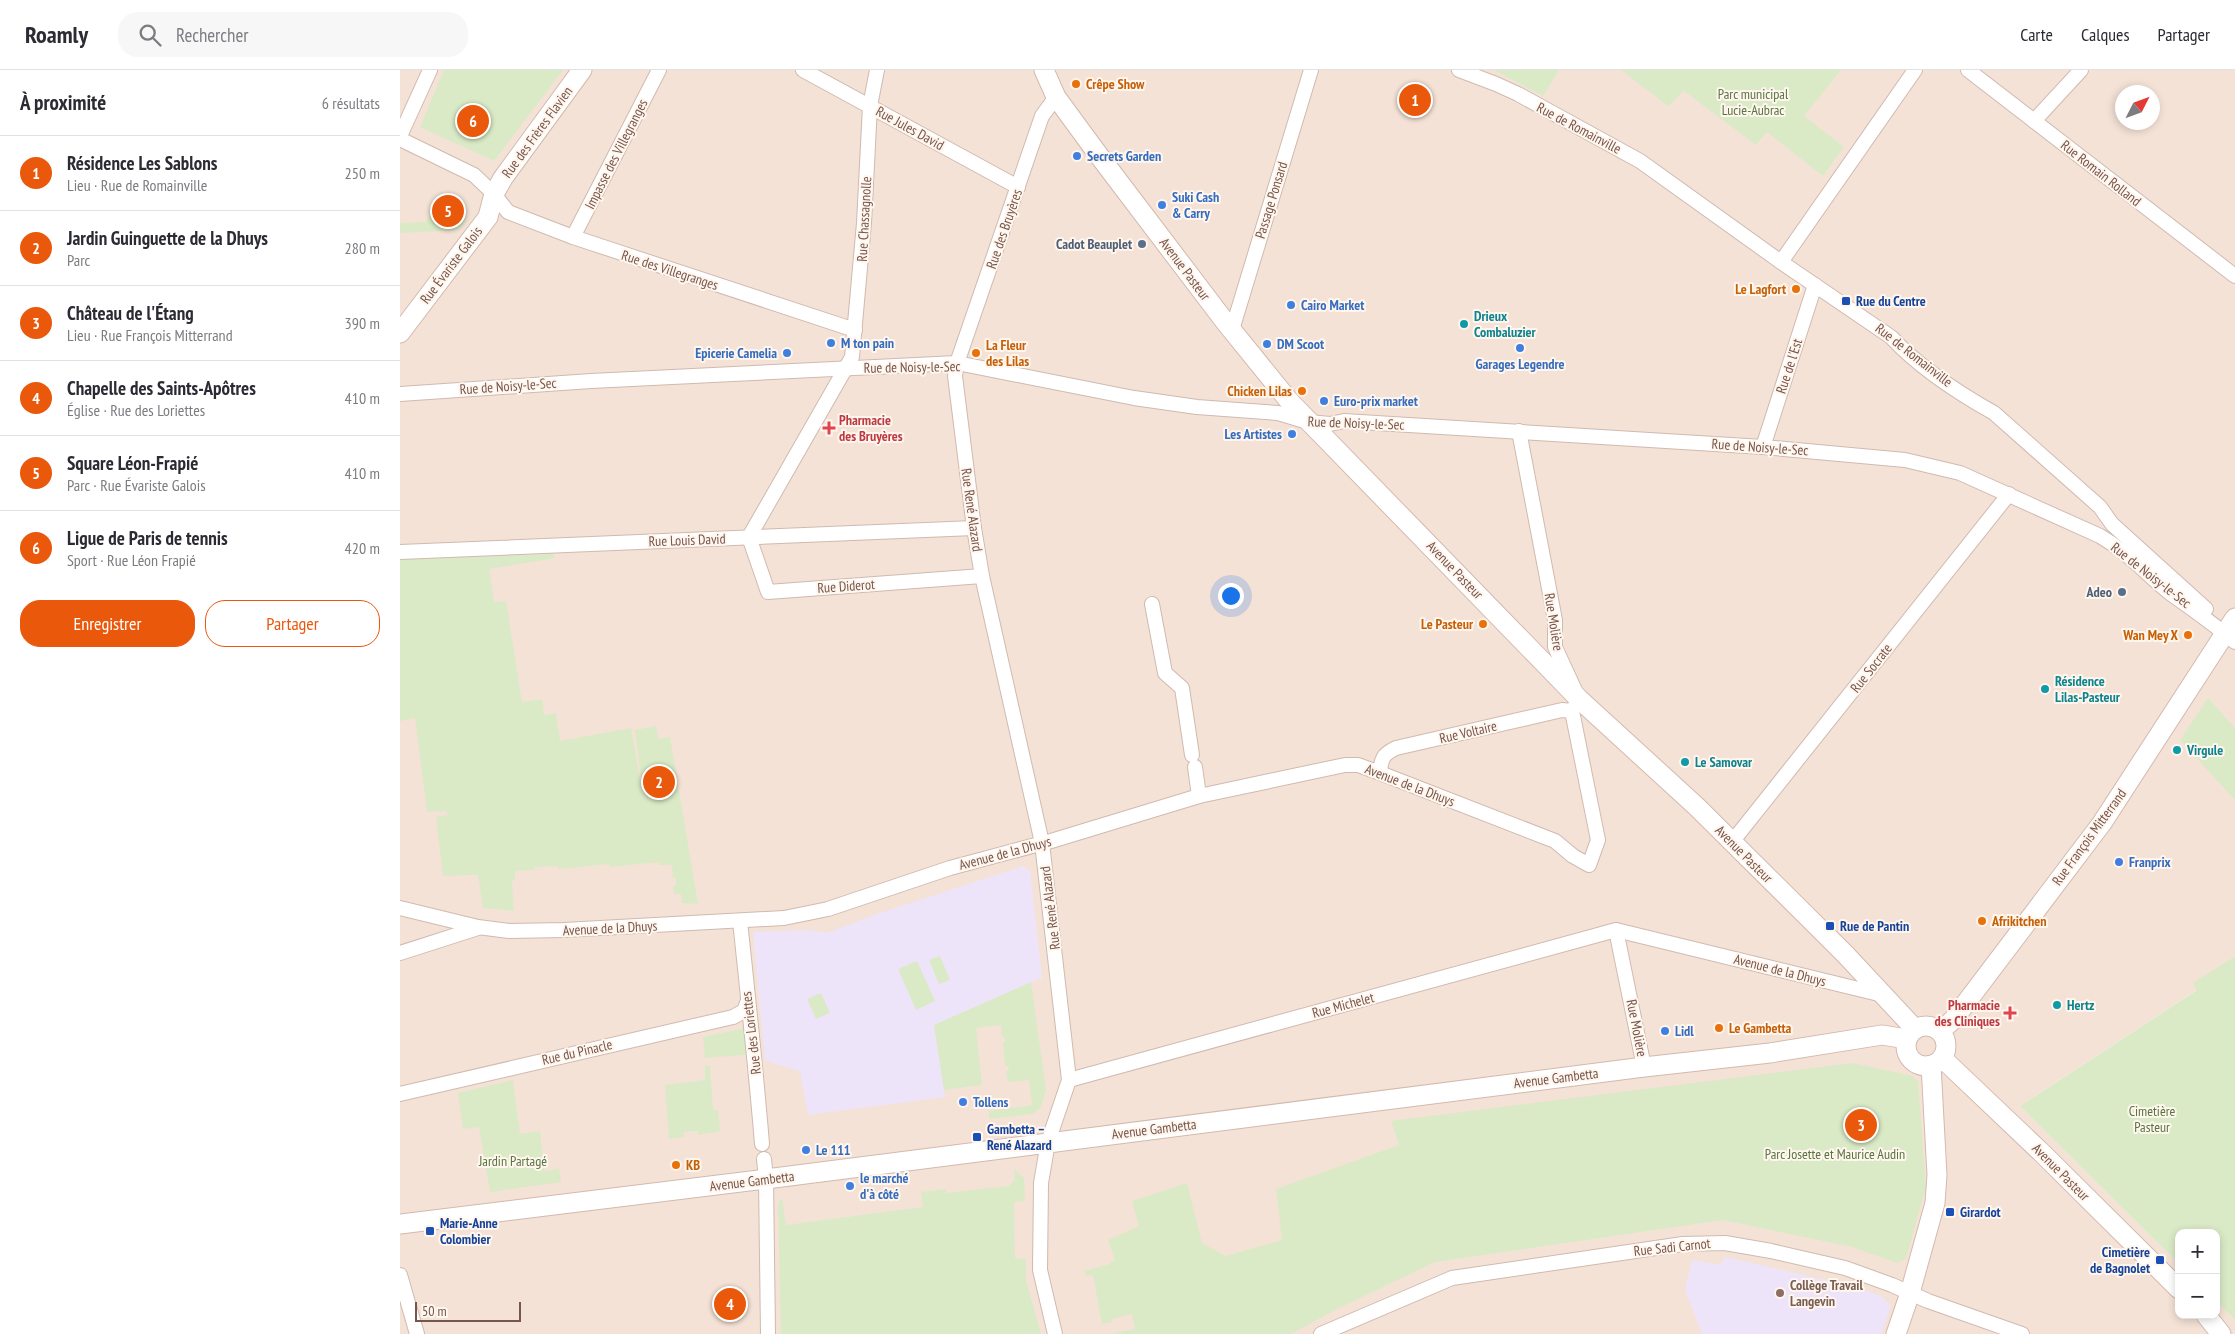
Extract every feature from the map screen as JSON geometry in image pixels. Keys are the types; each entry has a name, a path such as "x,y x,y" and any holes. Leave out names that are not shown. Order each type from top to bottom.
{"main road":[{"name":"Rue des Frères Flavien","path":"494,194 503,178 582,70"},
{"name":"Avenue Pasteur","path":"1044,70 1056,98 1277,388 1308,422 1371,484 1575,705 1697,807 1885,996 1911,1034"},
{"name":"Rue Évariste Galois","path":"400,332 488,217 494,194"},
{"name":"Rue François Mitterrand","path":"1940,1031 1953,1020 2102,823 2232,631"},
{"path":"1896,1334 1936,1203 1936,1062 1946,1047 1946,1041 1940,1031 1927,1026 1911,1034 1907,1050 1913,1061 1925,1066 1936,1062"},
{"name":"Avenue Gambetta","path":"400,1224 1644,1067 1770,1053 1882,1035 1911,1034"},
{"name":"Avenue Pasteur","path":"1936,1062 2042,1153 2175,1284"},
{"path":"2209,1319 2221,1334"}],"street":[{"path":"400,137 430,70"},
{"name":"Impasse des Villegranges","path":"573,238 658,70"},
{"name":"Rue Jules David","path":"803,70 1018,187"},
{"name":"Rue Chassagnolle","path":"749,537 852,357 864,223 870,106 877,70"},
{"name":"Passage Ponsard","path":"1232,330 1311,70"},
{"name":"Rue de Romainville","path":"1459,70 1518,94 1640,161 1781,262 1892,337 1905,352 1976,403 1994,413 2100,507 2111,522 2232,631"},
{"path":"1781,262 1915,70"},
{"name":"Rue Romain Rolland","path":"1968,70 2235,276"},
{"path":"2034,121 2081,70"},
{"name":"Rue des Bruyères","path":"957,363 1042,116 1056,98"},
{"name":"Rue des Villegranges","path":"400,137 474,175 494,194 508,212 573,238 855,330"},
{"name":"Rue de l'Est","path":"1763,447 1815,285"},
{"name":"Rue de Noisy-le-Sec","path":"400,394 591,381 957,363 1134,398 1197,407 1278,413 1308,422 1330,424 1344,421 1519,431 1763,447 1905,460 1960,473 2100,536 2120,548 2169,592 2232,631"},
{"name":"Rue René Alazard","path":"957,363 955,376 974,528 982,576 1042,843 1069,1080 1048,1142 1042,1183 1040,1270 1055,1334"},
{"name":"Rue Molière","path":"1519,431 1555,620 1555,647 1575,705 1598,840 1589,865"},
{"name":"Rue Socrate","path":"1732,842 2009,494"},
{"path":"2100,536 2108,536 2112,533 2114,529 2111,522"},
{"name":"Rue Louis David","path":"400,552 974,528"},
{"name":"Rue Diderot","path":"749,537 768,592 982,576"},
{"path":"1152,604 1165,673 1182,688 1199,796"},
{"name":"Rue Voltaire","path":"1380,773 1381,761 1386,752 1396,748 1562,710 1575,705"},
{"name":"Avenue de la Dhuys","path":"400,908 478,927 509,931 564,930 784,918 828,909 950,868 1042,843 1199,796 1345,765 1358,765 1555,841 1573,856 1589,865"},
{"name":"Rue des Loriettes","path":"740,921 754,1044 762,1144"},
{"path":"400,953 478,927"},
{"name":"Rue Molière","path":"1616,930 1644,1067"},
{"name":"Avenue de la Dhuys","path":"1616,930 1885,996"},
{"name":"Rue Michelet","path":"1069,1080 1616,930"},
{"name":"Rue du Pinacle","path":"400,1094 733,1017 744,1011 748,1003"},
{"path":"764,1159 766,1179 768,1334"},
{"name":"Rue Sadi Carnot","path":"1327,1333 1452,1278 1683,1244 1725,1242 1845,1268 2022,1334"},
{"path":"400,1275 417,1334"}],"shaded area":[{"path":"400,70 2235,70 2235,956 2194,983 2198,989 2020,1106 2175,1260 2175,1319 2220,1319 2220,1305 2235,1320 2235,1334 400,1334"},
{"path":"1023,866 1030,871 1042,978 934,1025 945,1097 808,1115 800,1071 765,1061 753,932 809,930 827,933 877,914"},
{"name":"Collège Travail Langevin","path":"1725,1257 1848,1285 1881,1296 1891,1306 1881,1334 1702,1334 1685,1290 1692,1260 1720,1265"}],"green space":[{"path":"444,70 563,70 494,161 420,127"},
{"path":"1494,70 1559,70 1543,96"},
{"name":"Parc municipal Lucie-Aubrac","path":"1621,70 1841,70 1804,116 1844,147 1823,176 1767,132 1756,145 1684,91 1668,106"},
{"path":"441,192 463,203 466,220 459,230 400,233 400,223 426,222"},
{"path":"553,554 555,558 489,569 494,602 506,601 522,702 542,699 544,715 556,713 560,741 631,728 644,801 635,730 656,726 658,739 670,737 698,904 682,903 681,894 674,894 673,886 676,885 676,878 673,878 672,865 659,865 659,862 559,869 558,866 534,867 534,870 515,871 515,879 512,880 514,911 483,908 478,875 443,876 436,817 448,815 446,811 427,812 415,718 400,721 400,559"},
{"path":"2208,698 2235,728 2235,800 2180,740"},
{"path":"940,956 950,980 939,984 929,960"},
{"name":"Cimetière Pasteur","path":"2235,956 2235,1320 2220,1305 2220,1229 2175,1229 2175,1260 2020,1106 2197,990 2193,983"},
{"path":"917,961 935,1001 916,1010 898,969"},
{"path":"1031,982 1046,1090 1041,1107 1033,1114 989,1119 989,1111 1032,1105 1029,1080 1008,1082 1006,1071 1009,1071 1008,1066 1005,1066 1003,1042 1005,1042 1005,1037 1002,1037 1001,1025 976,1028 982,1085 944,1090 934,1025"},
{"path":"821,993 830,1013 816,1019 807,999"},
{"path":"750,1027 753,1054 705,1058 703,1037"},
{"name":"Parc Josette et Maurice Audin","path":"1853,1063 1912,1076 1918,1081 1926,1187 1906,1259 1897,1263 1852,1247 1723,1220 1435,1262 1337,1309 1291,1334 1109,1334 1135,1329 1132,1314 1112,1319 1112,1322 1102,1324 1093,1275 1086,1276 1084,1271 1110,1264 1110,1262 1115,1260 1108,1240 1139,1226 1132,1201 1187,1183 1202,1243 1226,1256 1282,1240 1276,1189 1399,1145 1391,1121"},
{"path":"705,1066 710,1066 713,1110 718,1110 720,1131 698,1135 698,1131 684,1132 684,1137 669,1139 665,1085 705,1080"},
{"name":"Jardin Partagé","path":"513,1080 520,1134 540,1131 544,1171 559,1169 561,1182 490,1192 479,1127 463,1129 458,1093"},
{"path":"1014,1169 1024,1178 1025,1201 1014,1202 1015,1258 1026,1259 1026,1280 1041,1334 781,1334 778,1204 782,1198 786,1225 923,1207 921,1192 946,1189 947,1193 1009,1186 1015,1180"}],"place":[{"name":"Crêpe Show","path":"1076,84"},
{"name":"Résidence Les Sablons","path":"1415,100"},
{"name":"Ligue de Paris de tennis","path":"473,121"},
{"name":"Secrets Garden","path":"1077,156"},
{"name":"Suki Cash & Carry","path":"1162,205"},
{"name":"Square Léon-Frapié","path":"448,211"},
{"name":"Cadot Beauplet","path":"1142,244"},
{"name":"Le Lagfort","path":"1796,289"},
{"name":"Rue du Centre","path":"1846,301"},
{"name":"Cairo Market","path":"1291,305"},
{"name":"Drieux Combaluzier","path":"1464,324"},
{"name":"M ton pain","path":"831,343"},
{"name":"DM Scoot","path":"1267,344"},
{"name":"Garages Legendre","path":"1520,348"},
{"name":"Epicerie Camelia","path":"787,353"},
{"name":"La Fleur des Lilas","path":"976,353"},
{"name":"Chicken Lilas","path":"1302,391"},
{"name":"Euro-prix market","path":"1324,401"},
{"name":"Pharmacie des Bruyères","path":"829,428"},
{"name":"Les Artistes","path":"1292,434"},
{"name":"Adeo","path":"2122,592"},
{"name":"Le Pasteur","path":"1483,624"},
{"name":"Wan Mey X","path":"2188,635"},
{"name":"Résidence Lilas-Pasteur","path":"2045,689"},
{"name":"Virgule","path":"2177,750"},
{"name":"Le Samovar","path":"1685,762"},
{"name":"Jardin Guinguette de la Dhuys","path":"659,782"},
{"name":"Franprix","path":"2119,862"},
{"name":"Afrikitchen","path":"1982,921"},
{"name":"Rue de Pantin","path":"1830,926"},
{"name":"Hertz","path":"2057,1005"},
{"name":"Pharmacie des Cliniques","path":"2010,1013"},
{"name":"Le Gambetta","path":"1719,1028"},
{"name":"Lidl","path":"1665,1031"},
{"name":"Tollens","path":"963,1102"},
{"name":"Château de l'Étang","path":"1861,1125"},
{"name":"Gambetta – René Alazard","path":"977,1137"},
{"name":"Le 111","path":"806,1150"},
{"name":"KB","path":"676,1165"},
{"name":"le marché d'à côté","path":"850,1186"},
{"name":"Girardot","path":"1950,1212"},
{"name":"Marie-Anne Colombier","path":"430,1231"},
{"name":"Cimetière de Bagnolet","path":"2160,1260"},
{"name":"Collège Travail Langevin","path":"1780,1293"},
{"name":"Chapelle des Saints-Apôtres","path":"730,1304"}]}
